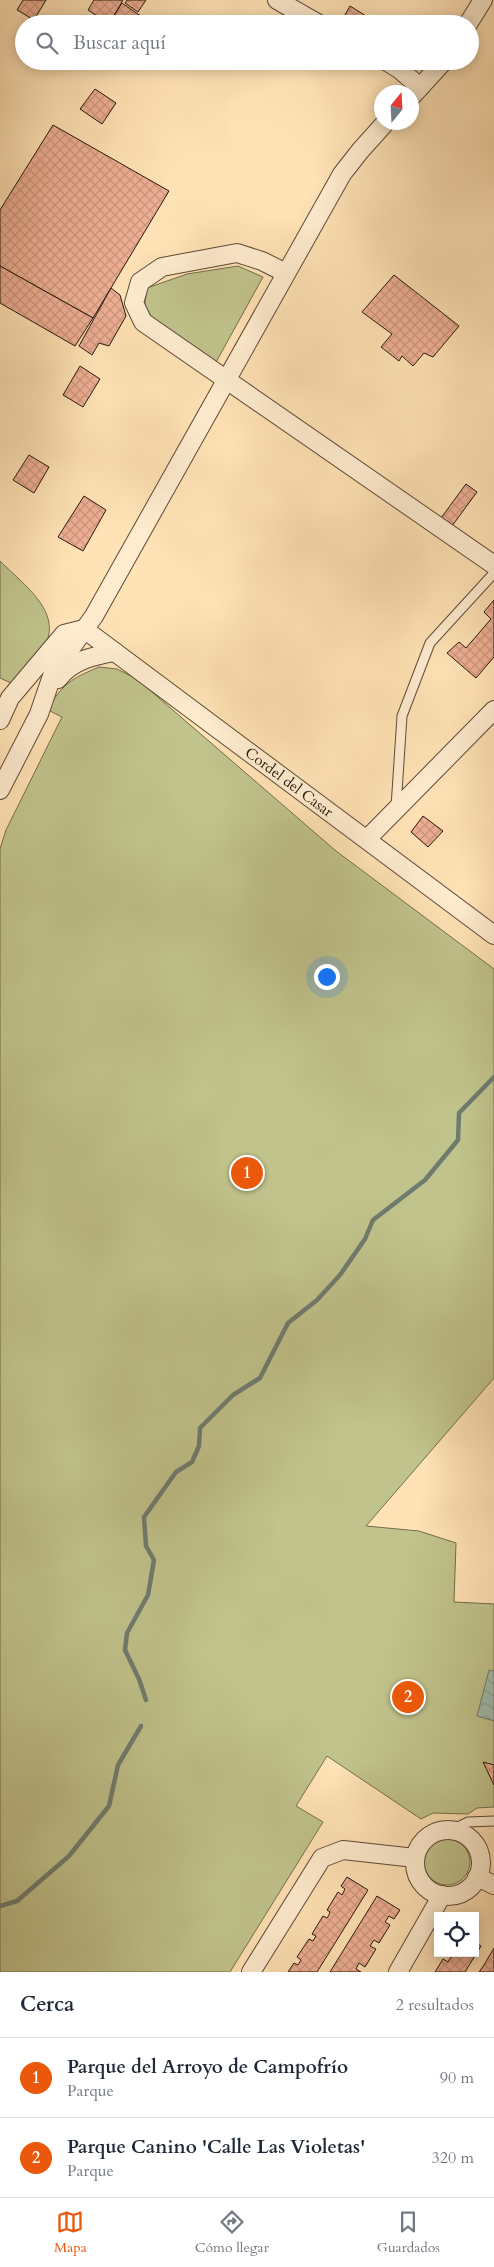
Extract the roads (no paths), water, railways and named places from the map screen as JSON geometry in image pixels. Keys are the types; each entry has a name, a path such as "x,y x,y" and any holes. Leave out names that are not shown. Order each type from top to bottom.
{"street":[{"path":"277,0 303,15"},
{"path":"474,15 483,0"},
{"path":"401,70 411,85"},
{"path":"419,89 436,70"},
{"path":"0,790 39,714 53,673 84,629 342,174 379,130"},
{"path":"286,274 262,261 237,253 162,267 140,282 134,303 143,322 494,565"},
{"path":"0,720 10,698 64,634 84,629"},
{"name":"Cordel del Casar","path":"84,629 494,935"},
{"path":"45,695 63,672 84,659 115,652"},
{"path":"22,683 31,683 45,695"},
{"path":"367,839 494,710"},
{"path":"442,1830 452,1830 466,1836 476,1847 480,1862 478,1877 463,1892 442,1895 424,1886 418,1878 415,1858 424,1840 442,1830"},
{"path":"251,1972 322,1858 343,1850 415,1858"},
{"path":"478,1877 494,1885"},
{"path":"398,1972 442,1895"}],"lane":[{"path":"396,809 402,716 430,642 494,573"},
{"path":"452,1830 468,1822 494,1821"}],"water":[{"path":"489,1670 494,1671 494,1721 477,1716"}],"waterway":[{"path":"146,1700 139,1679 125,1650 127,1633 148,1595 154,1560 146,1546 144,1517 176,1472 192,1462 199,1446 200,1428 233,1395 260,1378 288,1323 317,1300 340,1275 365,1239 373,1220 425,1180 458,1140 459,1113 494,1077"},
{"path":"0,1906 17,1901 69,1856 109,1806 118,1765 141,1726"}],"place":[{"name":"Parque del Arroyo de Campofrío","path":"247,1173"},
{"name":"Parque Canino 'Calle Las Violetas'","path":"408,1697"}]}
